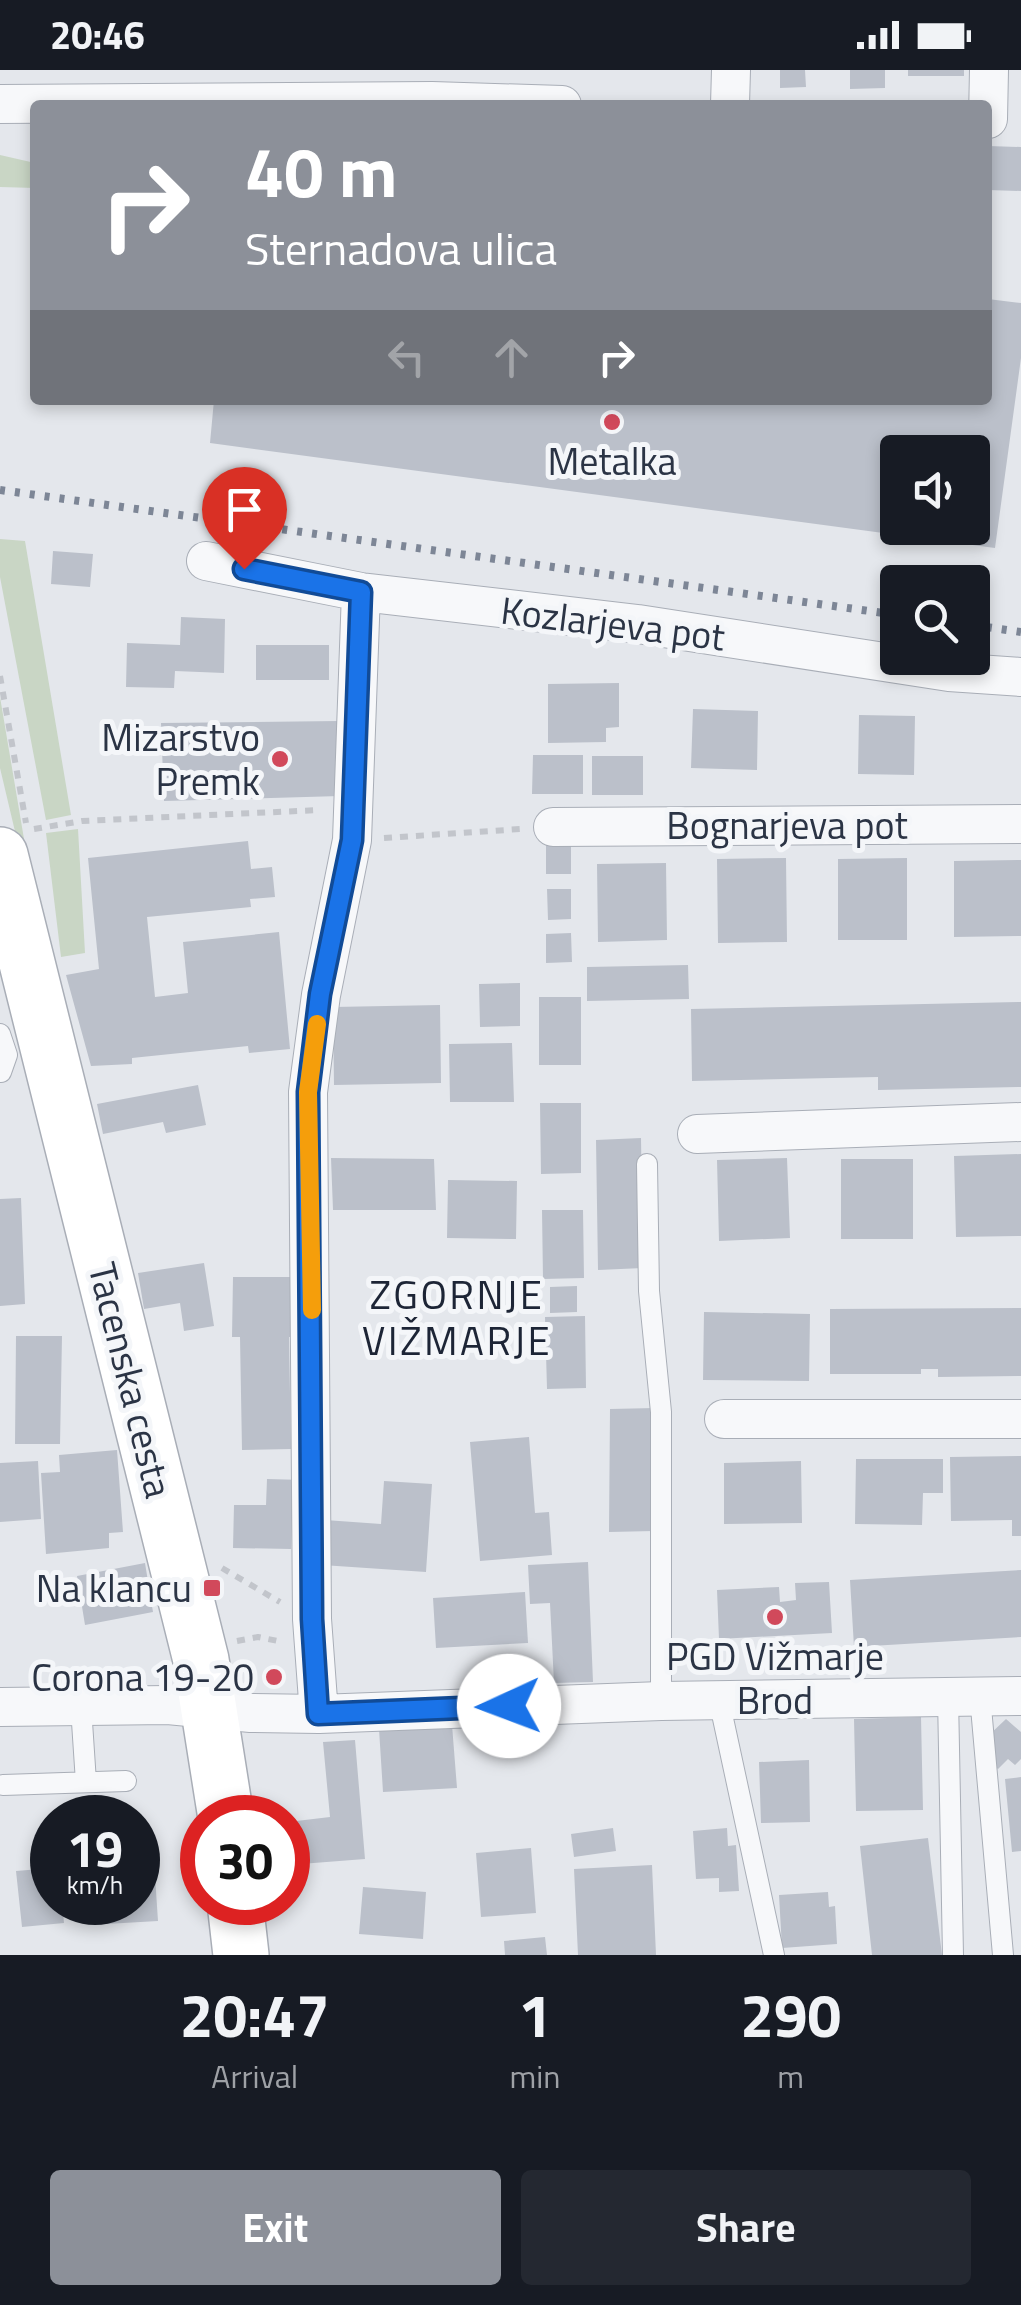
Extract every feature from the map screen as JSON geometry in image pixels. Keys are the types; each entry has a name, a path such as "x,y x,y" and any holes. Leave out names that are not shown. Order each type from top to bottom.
{"main road":[{"name":"Tacenska cesta","path":"21,843 210,1708 223,1795"},
{"path":"238,1925 240,1955"}],"street":[{"path":"730,100 732,70"},
{"path":"988,100 989,70"},
{"path":"22,93 433,85 530,100"},
{"path":"992,118 1021,120"},
{"name":"Kozlarjeva pot","path":"206,562 361,592 638,624 949,672 1021,678"},
{"path":"318,1714 313,1633 308,1092 320,994 354,824 361,592"},
{"name":"Bognarjeva pot","path":"553,827 1021,824"},
{"path":"697,1134 1021,1122"},
{"path":"724,1419 1021,1419"},
{"path":"0,1707 210,1708 318,1714 661,1701 1021,1696"}],"lane":[{"path":"0,1034 7,1055 0,1072"},
{"path":"646,1164 649,1291 662,1412 661,1701"},
{"path":"953,1955 964,1696"},
{"path":"964,1696 1003,1955"},
{"path":"718,1700 774,1955"},
{"path":"81,1707 86,1782"},
{"path":"3,1785 126,1781"}],"path":[{"path":"0,676 21,843 82,821 553,827"},
{"path":"214,1563 313,1633"},
{"path":"233,1642 313,1633"}],"green space":[{"path":"0,155 30,162 30,188 0,187"},
{"path":"0,539 25,541 71,815 46,820 0,577"},
{"path":"0,697 34,898 31,899 0,768"},
{"path":"78,829 85,953 61,957 46,833"}],"building":[{"path":"780,70 805,70 806,87 780,88"},
{"path":"850,70 885,70 885,88 850,89"},
{"path":"908,70 964,70 964,76 908,76"},
{"path":"992,146 1021,147 1021,191 992,190"},
{"name":"Metalka","path":"992,299 1021,303 1021,358 995,548 973,545 990,545 990,435 880,435 880,533 210,443 214,405 992,405"},
{"path":"53,551 93,554 90,587 51,584"},
{"path":"181,617 225,619 224,673 175,671 174,688 126,687 127,643 180,645"},
{"path":"256,645 329,645 329,680 256,680"},
{"path":"619,683 619,727 606,728 606,742 548,743 548,684"},
{"path":"693,709 758,711 757,770 691,768"},
{"path":"859,715 915,716 914,775 858,774"},
{"name":"Mizarstvo Premk","path":"339,721 340,796 164,801 161,723"},
{"path":"533,755 583,755 583,794 532,794"},
{"path":"592,756 643,756 643,795 592,795"},
{"path":"248,841 251,869 272,867 275,897 250,899 251,907 147,917 155,997 188,993 183,942 279,932 290,1049 249,1053 248,1046 132,1058 132,1064 91,1066 66,975 99,969 88,858"},
{"path":"546,843 571,843 571,874 546,874"},
{"path":"786,858 787,942 718,943 717,859"},
{"path":"907,858 907,940 838,940 838,859"},
{"path":"1021,860 1021,936 954,937 954,861"},
{"path":"666,863 667,940 598,942 597,864"},
{"path":"547,889 571,889 571,919 548,920"},
{"path":"571,933 572,962 546,963 546,934"},
{"path":"688,965 689,999 587,1001 587,967"},
{"path":"520,983 520,1026 480,1027 479,984"},
{"path":"539,997 581,997 581,1065 539,1065"},
{"path":"1021,1002 1021,1087 878,1090 878,1077 692,1081 691,1009"},
{"path":"440,1005 441,1083 334,1085 333,1007"},
{"path":"512,1043 514,1102 450,1102 449,1044"},
{"path":"198,1085 206,1125 166,1133 163,1122 103,1134 97,1104"},
{"path":"540,1103 581,1103 581,1173 541,1174"},
{"path":"641,1138 643,1268 598,1270 596,1140"},
{"path":"1021,1154 1021,1236 956,1237 954,1156"},
{"path":"331,1158 434,1159 436,1210 333,1210"},
{"path":"787,1158 790,1238 719,1241 717,1160"},
{"path":"841,1159 913,1159 913,1239 841,1239"},
{"path":"448,1180 517,1181 516,1239 447,1238"},
{"path":"21,1198 25,1304 0,1306 0,1199"},
{"path":"542,1210 583,1210 584,1278 543,1279"},
{"path":"204,1263 214,1326 184,1331 180,1303 144,1309 138,1273"},
{"path":"233,1277 297,1277 296,1337 289,1337 291,1449 242,1450 240,1337 232,1337"},
{"path":"577,1286 577,1312 550,1313 550,1287"},
{"path":"1021,1308 1021,1376 938,1377 938,1369 921,1369 921,1374 830,1374 830,1309"},
{"path":"704,1312 810,1314 809,1381 703,1380"},
{"path":"585,1316 586,1388 547,1389 545,1317"},
{"path":"16,1336 62,1336 60,1444 15,1444"},
{"path":"655,1408 654,1531 609,1532 610,1409"},
{"path":"529,1437 535,1513 549,1512 552,1555 480,1561 470,1442"},
{"path":"117,1450 123,1532 109,1533 109,1548 46,1554 41,1473 60,1472 59,1455"},
{"path":"1021,1456 1021,1536 1012,1536 1012,1520 951,1521 950,1457"},
{"path":"856,1459 943,1459 943,1493 923,1493 922,1525 855,1524"},
{"path":"38,1461 41,1519 0,1522 0,1463"},
{"path":"801,1461 802,1523 724,1524 724,1463"},
{"path":"267,1479 304,1480 304,1517 292,1516 291,1549 233,1548 234,1505 266,1505"},
{"path":"384,1481 432,1484 426,1572 322,1565 325,1520 381,1524"},
{"path":"588,1562 593,1682 554,1683 550,1603 530,1604 528,1565"},
{"path":"145,1563 153,1612 85,1625 77,1576"},
{"path":"1021,1570 1021,1637 854,1647 850,1580"},
{"name":"PGD Vižmarje Brod","path":"829,1582 832,1633 719,1639 717,1590 779,1587 780,1602 796,1600 795,1583"},
{"path":"525,1592 528,1643 436,1648 433,1598"},
{"path":"921,1717 923,1810 856,1811 854,1719"},
{"path":"1006,1719 1021,1732 1021,1759 1015,1765 1008,1759 998,1769 986,1757 988,1736"},
{"path":"452,1725 457,1788 383,1792 379,1729"},
{"path":"355,1740 365,1859 310,1863 310,1819 330,1817 323,1742"},
{"path":"809,1760 810,1822 761,1823 759,1762"},
{"path":"1021,1777 1021,1851 1012,1852 1005,1779"},
{"path":"613,1828 616,1851 574,1857 571,1834"},
{"path":"727,1828 728,1846 736,1845 739,1891 719,1892 719,1878 696,1879 693,1831"},
{"path":"928,1838 942,1955 872,1955 860,1846"},
{"path":"531,1848 536,1913 481,1917 476,1853"},
{"path":"652,1865 656,1955 578,1955 574,1869"},
{"path":"30,1870 30,1925 43,1925 22,1927 16,1871"},
{"path":"363,1887 426,1892 423,1939 359,1934"},
{"path":"828,1892 829,1907 835,1906 837,1944 782,1948 779,1895"},
{"path":"545,1937 547,1955 505,1955 504,1941"}],"railway":[{"path":"0,490 880,612"},
{"path":"990,628 1021,632"}],"slow traffic":[{"path":"312,1310 308,1092 317,1024"}],"place":[{"name":"Metalka","path":"612,422"},
{"name":"Mizarstvo Premk","path":"280,759"},
{"name":"Na klancu","path":"212,1588"},
{"name":"PGD Vižmarje Brod","path":"775,1617"},
{"name":"Corona 19-20","path":"274,1677"}],"district":[{"name":"ZGORNJE VIŽMARJE","path":"457,1317"}],"route":[{"path":"244,569 361,592 352,840 320,994 308,1092 312,1619 318,1714 509,1706"}]}
